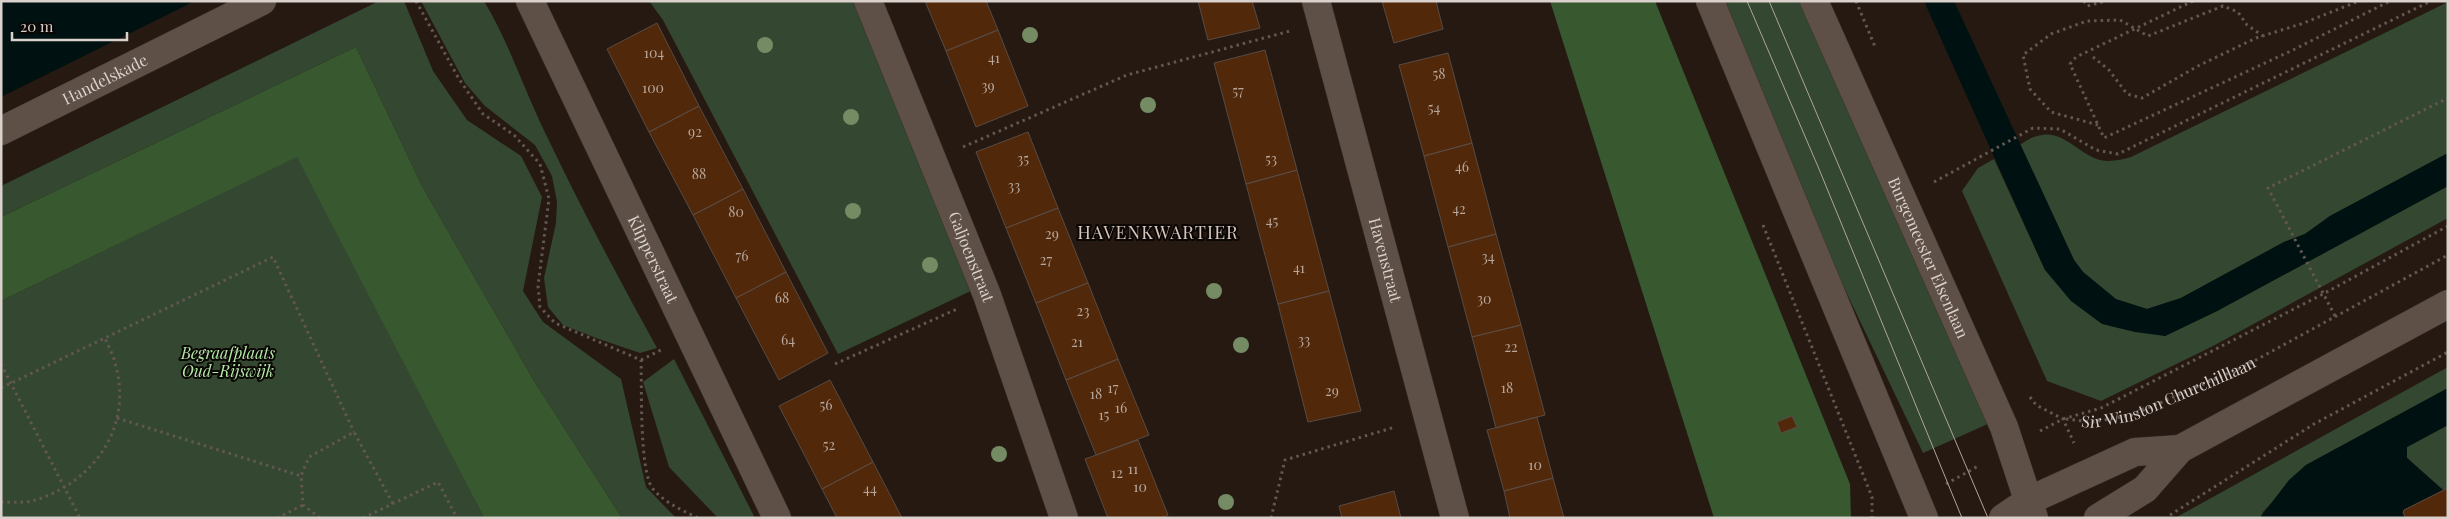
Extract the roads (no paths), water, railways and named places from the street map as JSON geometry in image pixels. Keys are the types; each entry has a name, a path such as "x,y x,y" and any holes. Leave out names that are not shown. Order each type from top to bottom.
{"street":[{"name":"Handelskade","path":"1,131 262,1"},
{"name":"Klipperstraat","path":"530,1 776,518"},
{"name":"Galjoenstraat","path":"868,1 987,295 1064,518"},
{"path":"1710,1 1921,509"},
{"name":"Burgemeester Elsenlaan","path":"1814,1 2012,447 2031,509"},
{"name":"Havenstraat","path":"1319,12 1456,518"},
{"path":"2098,518 2145,490 2180,450 2448,304"},
{"path":"2003,518 2031,509 2135,452 2180,450"}],"tram line":[{"path":"1747,1 1819,169 1962,518"},
{"path":"1769,1 1988,518"}],"district":[{"name":"HAVENKWARTIER","path":"1158,233"}],"park label":[{"name":"Begraafplaats Oud-Rijswijk","path":"228,362"}]}
